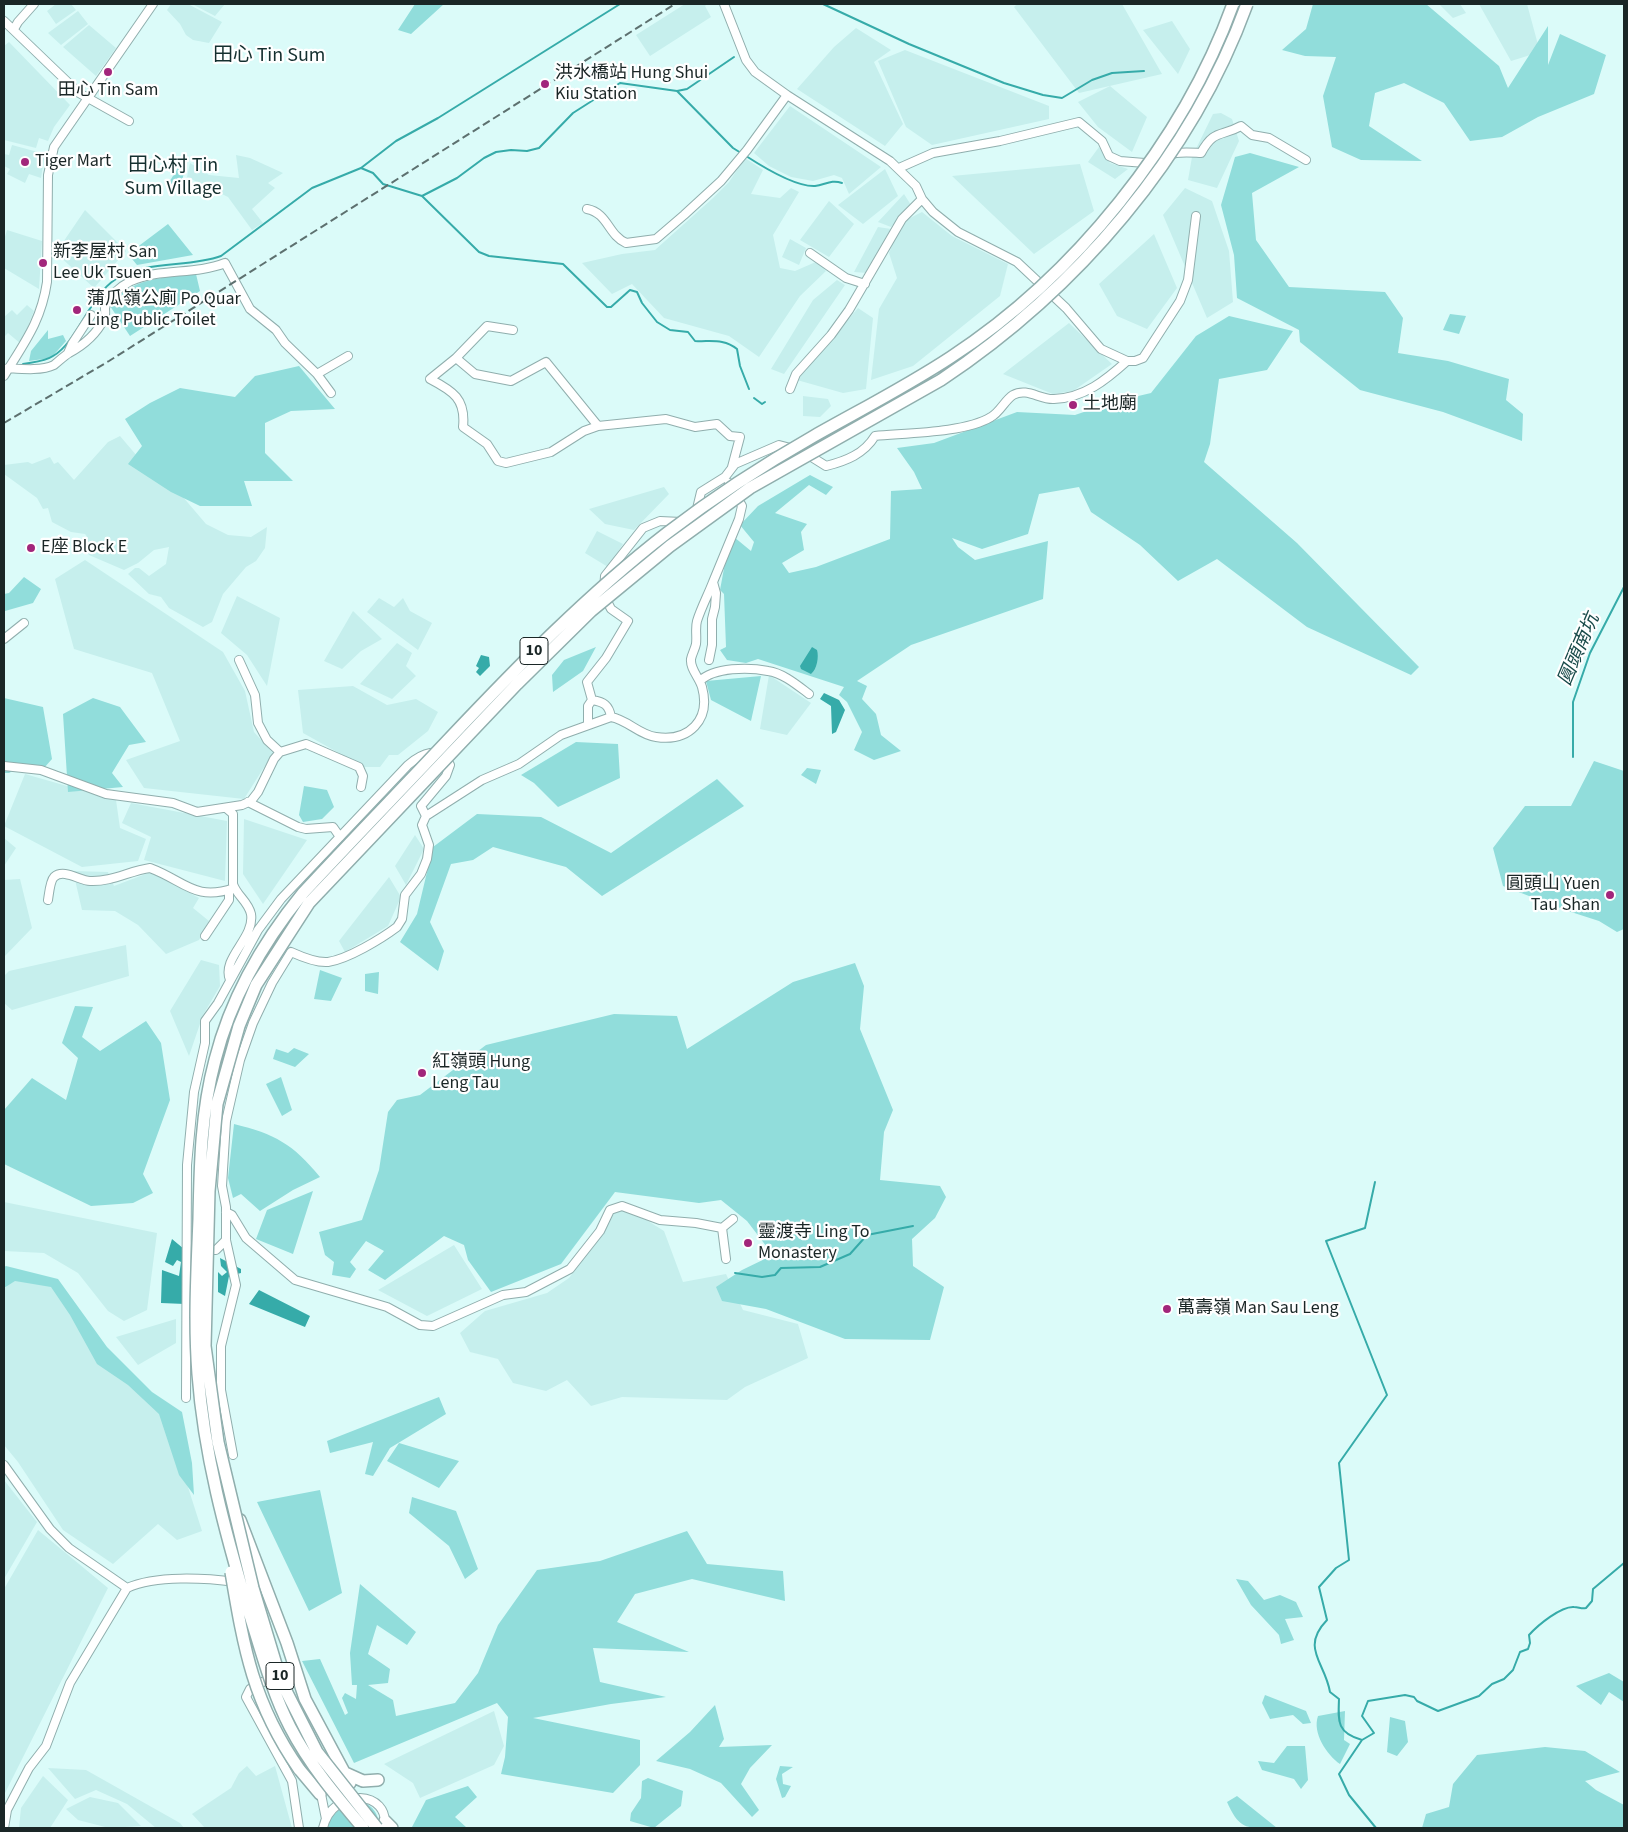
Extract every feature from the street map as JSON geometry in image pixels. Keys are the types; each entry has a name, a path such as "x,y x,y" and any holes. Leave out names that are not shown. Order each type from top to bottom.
{"highway":[{"name":"10","path":"363,1828 308,1758 278,1702 245,1598 219,1504 202,1419 196,1348 202,1129 211,1074 227,1021 246,978 274,930 320,875 510,675 583,603 668,533 747,477 954,355 1011,312 1060,267 1113,210 1150,161 1178,117 1205,67 1233,4"},
{"name":"10","path":"385,1826 317,1752 281,1681 253,1588 218,1442 206,1346 209,1191 217,1104 239,1026 256,985 294,924 327,882 517,684 591,611 670,546 750,488 941,380 966,363 993,343 1069,276 1130,209 1160,168 1217,74 1247,4"},
{"path":"231,1501 274,1607 305,1699 350,1783"},
{"path":"219,1504 251,1674 275,1733 299,1769 320,1794"},
{"path":"343,1772 363,1781 378,1780"}],"street":[{"path":"14,29 34,4"},
{"path":"4,376 21,352 40,311 47,282 50,156 56,141 153,4"},
{"path":"724,4 741,46 755,72 786,95 899,168 916,186 922,199 933,212 958,232 1017,262 1066,308 1101,349 1127,361 1136,361 1143,358 1180,300 1188,280 1196,216"},
{"path":"4,21 86,98 129,121"},
{"path":"587,209 595,210 603,216 626,243 656,239 721,181 747,150 786,95"},
{"path":"899,168 933,153 1000,141 1080,122 1102,141 1110,156 1120,161 1157,164 1164,157 1174,152 1201,153 1208,140 1213,136 1241,126 1252,135 1270,138 1288,151 1306,160"},
{"path":"790,389 796,374 832,335 898,224 922,199"},
{"path":"810,253 846,278 864,284"},
{"path":"10,366 45,367 53,365 87,342 105,318 105,306 115,292 131,281 158,275 197,272 225,263 250,309 276,330 285,343 317,374 331,393"},
{"path":"68,354 72,344 92,315"},
{"path":"513,330 487,326 456,358 430,380 452,392 460,402 464,414 463,427 487,444 498,461 506,463 551,452 584,431 598,426 666,419 695,427 717,424 730,436 740,437 732,468"},
{"path":"317,374 348,356"},
{"path":"456,358 475,374 511,381 546,362 598,426"},
{"path":"588,725 588,706 592,700 587,682 602,665 628,621 611,609 604,590 605,576 643,528 660,521 679,522 692,520 696,515 701,492 725,477 735,464 779,445 802,451 826,466 844,461 863,450 874,436 937,430 980,422 993,416 1014,395 1031,392 1052,399 1093,389 1127,361"},
{"path":"233,1455 221,1390 221,1346 236,1286 226,1240 226,1212 222,1186 226,1121 240,1060 253,1023 272,983 291,952 303,958 327,962 343,958 397,927 402,919 405,895 421,874 427,859 429,845 422,825 426,816 482,780 519,764 562,735 611,717 620,719 636,730 654,737 672,738 692,730 701,720 704,702 700,681 692,666 691,659 696,644 698,619 739,519 742,506 725,477"},
{"path":"709,660 716,600 713,582"},
{"path":"4,639 24,623"},
{"path":"239,660 255,695 258,723 267,740 280,752"},
{"path":"700,681 706,676 725,670 768,670 795,683 809,694"},
{"path":"592,700 606,704 611,717"},
{"path":"4,766 42,770 106,794 173,803 197,812 226,808 248,802 258,792 274,759 280,752 306,744 315,746 330,755 359,767 363,776 361,787"},
{"path":"186,1398 187,1165 194,1092 205,1043 205,1021 258,930 281,899 408,765 421,755 436,752 447,757 450,764 446,776 420,806 426,816"},
{"path":"248,802 298,827 306,829 333,827 340,837"},
{"path":"205,936 229,900 232,889 233,814 226,808"},
{"path":"48,900 52,879 56,876 72,874 84,881 101,882 150,868 201,893 232,889 246,901 251,915 250,926 231,963 228,976 230,980"},
{"path":"226,1212 232,1215 246,1238 295,1280 387,1307 420,1325 433,1326 503,1295 526,1292 570,1269 600,1231 610,1210 622,1206 660,1220 696,1223 722,1228"},
{"path":"722,1228 733,1219"},
{"path":"722,1228 726,1259"},
{"path":"188,1247 200,1250 216,1250 226,1240"},
{"path":"4,1465 50,1528 69,1548 127,1588"},
{"path":"4,1828 7,1810 29,1768 46,1746 70,1683 127,1588 143,1581 218,1580 246,1583 272,1677 293,1721 313,1753 326,1818"},
{"path":"272,1677 250,1689 246,1697 292,1781 299,1828"},
{"path":"313,1753 350,1783 358,1796 367,1799 377,1806 385,1826"},
{"path":"323,1828 326,1818 341,1803 358,1796"}],"shaded area":[{"path":"56,4 71,4 76,10 56,24 47,11"},
{"path":"171,4 188,4 222,22 209,43 193,40 186,35 180,24 167,10"},
{"path":"192,4 225,4 215,16"},
{"path":"415,4 444,4 411,34 398,30"},
{"path":"685,4 707,4 705,6 711,17 650,56 636,35"},
{"path":"1017,4 1122,4 1162,74 1079,93 1014,7"},
{"path":"1313,4 1426,4 1499,66 1508,88 1548,26 1548,65 1560,34 1606,55 1594,94 1538,117 1502,137 1470,141 1444,103 1404,83 1375,93 1369,126 1422,161 1361,160 1332,147 1323,96 1336,57 1305,56 1282,50 1306,29"},
{"path":"1439,4 1460,4 1466,13 1453,18"},
{"path":"1479,4 1527,4 1540,52 1511,61"},
{"path":"78,11 88,24 61,45 48,33"},
{"path":"1172,21 1190,49 1178,74 1143,30"},
{"path":"89,25 116,48 96,76 63,47"},
{"path":"856,28 891,50 874,62 903,124 885,146 797,89 834,47"},
{"path":"9,42 70,105 54,127 48,141 39,138 36,148 4,140 4,46"},
{"path":"905,50 1049,106 1049,119 932,145 906,127 878,61"},
{"path":"1110,86 1147,117 1132,152 1098,127 1078,102"},
{"path":"790,106 881,167 849,194 842,178 834,175 813,181 791,177 769,166 754,153"},
{"path":"1221,113 1232,119 1239,141 1217,188 1188,180 1192,157 1213,114"},
{"path":"12,145 45,154 41,178 29,174 25,183 7,174 10,169 4,166 4,154 9,155"},
{"path":"1099,147 1110,163 1128,169 1115,179 1088,162"},
{"path":"1250,153 1299,167 1252,193 1256,240 1289,287 1385,292 1403,318 1398,353 1448,361 1509,379 1506,400 1523,414 1522,441 1443,412 1360,390 1300,342 1299,330 1237,298 1234,255 1221,205 1235,157"},
{"path":"236,155 250,158 283,173 268,183 275,188 252,209 263,223 252,230 228,197 187,177 190,163 209,175 239,178"},
{"path":"745,158 763,170 751,194 780,198 791,188 799,192 773,235 780,268 795,271 818,261 826,271 800,296 759,357 729,336 664,318 632,284 612,294 582,263 622,254 655,250 729,182"},
{"path":"1080,164 1094,211 1034,254 952,176"},
{"path":"178,168 184,172 181,186 183,194 168,184"},
{"path":"885,169 898,196 863,224 838,205"},
{"path":"1185,188 1212,201 1229,251 1233,302 1207,318 1163,215"},
{"path":"904,194 911,205 891,227 878,222"},
{"path":"829,201 854,224 829,257 800,240"},
{"path":"85,210 126,251 94,288 57,254 57,251"},
{"path":"922,212 952,236 1008,264 1000,296 913,366 871,380 879,309 897,278 889,253 902,222"},
{"path":"168,224 193,255 137,265 128,254"},
{"path":"878,227 891,229 867,273 854,272"},
{"path":"7,230 42,241 39,289 4,268 4,240"},
{"path":"1154,234 1177,288 1147,329 1117,316 1099,284"},
{"path":"790,239 806,248 799,265 782,257"},
{"path":"196,274 200,291 130,336 110,306 118,296 138,284 160,278"},
{"path":"837,280 845,285 784,374 771,369 813,300"},
{"path":"27,305 34,311 21,344 8,333 4,337 4,317 12,310 17,315"},
{"path":"858,308 873,318 866,389 843,393 797,380"},
{"path":"1450,314 1466,316 1459,334 1443,330"},
{"path":"1229,316 1293,331 1267,370 1219,379 1210,444 1204,462 1297,543 1419,667 1411,675 1307,627 1217,559 1178,581 1140,545 1091,512 1079,487 1039,494 1028,534 982,549 952,538 958,547 975,560 1048,541 1043,599 911,645 857,681 867,686 862,699 876,714 881,735 901,751 874,760 854,750 862,732 847,702 839,695 844,687 758,659 746,663 727,660 720,650 726,647 724,594 720,590 725,563 734,537 751,551 754,542 740,525 758,506 810,475 833,487 826,495 809,485 775,513 807,524 801,532 804,550 782,563 789,573 816,567 890,539 891,491 922,489 914,472 897,448 934,443 1017,412 1075,415 1113,402 1151,393 1196,336"},
{"path":"1069,323 1112,364 1073,391 1053,394 1003,374"},
{"path":"48,330 48,339 63,335 66,341 51,358 29,361 31,351"},
{"path":"299,366 335,409 291,411 265,423 265,453 293,481 244,481 252,506 200,506 171,492 128,464 142,446 125,419 150,403 180,388 235,397 255,376"},
{"path":"803,396 828,399 831,406 820,417 803,416"},
{"path":"120,436 137,456 154,463 206,524 228,535 251,537 267,527 265,548 256,561 246,567 223,594 212,622 203,627 169,608 161,597 149,594 128,574 135,568 139,568 149,576 166,564 169,547 154,550 138,563 124,570 89,555 83,543 88,538 85,534 71,532 52,522 48,508 43,509 37,498 4,474 4,465 28,462 32,464 50,457 54,464 58,462 74,480 108,442"},
{"path":"664,487 669,494 634,530 605,524 589,509"},
{"path":"597,531 623,544 608,567 585,553"},
{"path":"85,560 223,652 245,691 254,732 273,753 244,799 144,788 126,760 180,741 152,673 74,649 55,579"},
{"path":"24,577 41,589 33,603 5,611 4,594 9,593"},
{"path":"237,596 280,618 267,686 247,655 221,633"},
{"path":"379,598 394,607 403,598 410,611 432,623 418,650 367,612"},
{"path":"353,611 382,639 361,651 342,669 324,661"},
{"path":"397,643 412,653 406,666 416,676 392,699 360,684"},
{"path":"596,647 583,671 553,692 552,675 564,660"},
{"path":"812,647 817,650 818,656 816,666 811,674 801,669 800,666"},
{"path":"481,655 489,657 490,666 480,676 476,672 479,668 476,666"},
{"path":"769,675 811,703 787,735 760,729"},
{"path":"761,676 751,721 711,700 706,681"},
{"path":"353,686 387,705 416,699 438,712 428,731 398,755 389,755 380,767 364,767 303,733 298,690"},
{"path":"824,693 839,700 845,710 836,732 832,734 831,706 820,699"},
{"path":"4,698 43,707 52,759 44,768 26,764 9,773 4,773"},
{"path":"93,698 120,707 146,742 129,745 112,773 123,787 68,792 63,714"},
{"path":"576,742 618,744 620,778 558,807 534,783 521,775"},
{"path":"1594,761 1624,771 1624,929 1617,932 1599,921 1503,886 1493,848 1525,806 1571,806"},
{"path":"807,768 821,770 816,784 801,775"},
{"path":"25,774 116,800 120,828 146,839 138,861 82,867 4,826"},
{"path":"717,779 744,806 602,896 566,867 493,847 473,860 451,864 430,922 444,951 438,971 400,942 417,914 433,847 477,814 541,817 611,853"},
{"path":"304,786 327,790 334,807 322,819 303,822 299,815"},
{"path":"131,803 227,821 225,881 144,860 151,837 122,823"},
{"path":"244,819 307,840 263,904 243,874"},
{"path":"415,835 424,849 406,885 395,866"},
{"path":"4,838 16,848 4,866"},
{"path":"73,871 108,872 114,886 151,872 199,898 193,908 209,921 199,940 166,954 138,925 115,911 82,910"},
{"path":"389,877 401,897 388,926 345,952 339,941"},
{"path":"20,879 32,928 4,957 4,880"},
{"path":"126,945 129,976 12,1010 4,1003 4,976 9,971"},
{"path":"201,960 219,965 220,986 203,1015 189,1056 170,1011"},
{"path":"855,963 864,986 860,1029 893,1110 884,1132 880,1180 940,1186 946,1197 935,1218 912,1239 913,1266 944,1287 930,1340 845,1339 766,1309 722,1301 716,1287 742,1270 773,1255 747,1221 721,1200 699,1203 615,1192 561,1264 491,1292 468,1260 464,1245 444,1236 385,1280 368,1270 384,1251 366,1241 350,1262 356,1269 350,1278 332,1275 334,1262 325,1255 319,1232 362,1220 379,1170 388,1112 397,1100 420,1095 486,1045 614,1014 677,1016 687,1049 793,982"},
{"path":"320,970 342,978 331,1001 314,999"},
{"path":"379,972 378,994 365,991 365,974"},
{"path":"75,1006 93,1007 82,1037 100,1051 146,1021 161,1043 170,1100 143,1174 153,1193 133,1203 91,1206 4,1164 4,1110 32,1078 66,1100 78,1058 62,1043"},
{"path":"294,1048 309,1054 295,1067 273,1059 276,1049 288,1053"},
{"path":"281,1077 292,1110 282,1116 266,1084"},
{"path":"234,1124 272,1136 292,1148 320,1177 293,1190 260,1211 241,1194 233,1198 228,1178"},
{"path":"313,1191 293,1254 256,1239 267,1210"},
{"path":"4,1202 157,1233 147,1310 124,1321 108,1311 78,1273 44,1253 4,1251"},
{"path":"621,1210 632,1211 664,1231 683,1282 726,1274 743,1310 798,1324 808,1358 745,1387 727,1400 622,1397 591,1406 567,1380 546,1391 513,1383 498,1359 470,1352 460,1333 485,1311 547,1293 569,1278 604,1230 611,1214"},
{"path":"172,1239 184,1249 185,1304 161,1303 162,1270 179,1276 181,1262 177,1260 173,1266 165,1262"},
{"path":"454,1245 482,1289 427,1316 378,1290"},
{"path":"220,1258 241,1269 241,1273 229,1276 225,1296 218,1292 218,1272 222,1276 227,1272 221,1266"},
{"path":"4,1267 58,1279 107,1347 152,1392 182,1412 192,1463 194,1495 179,1475 159,1414 128,1385 97,1364 70,1315 51,1287 15,1281 4,1288"},
{"path":"16,1276 58,1286 101,1343 165,1415 202,1531 177,1540 158,1524 113,1564 63,1530 18,1462 4,1445 4,1289"},
{"path":"259,1290 310,1316 305,1327 249,1304"},
{"path":"176,1319 176,1343 138,1365 116,1337"},
{"path":"439,1397 446,1414 390,1448 373,1476 365,1474 373,1442 330,1453 327,1441"},
{"path":"399,1443 459,1461 439,1488 387,1461"},
{"path":"4,1480 37,1522 4,1579"},
{"path":"320,1490 342,1593 309,1611 257,1502"},
{"path":"412,1497 456,1511 478,1569 465,1579 449,1546 409,1513"},
{"path":"38,1530 108,1588 4,1795 4,1589"},
{"path":"687,1531 707,1564 783,1571 785,1601 692,1579 635,1594 617,1622 689,1652 593,1648 600,1682 666,1697 611,1704 533,1718 640,1740 640,1765 613,1793 501,1774 505,1757 508,1717 497,1703 354,1763 302,1661 320,1659 345,1715 348,1713 342,1698 345,1693 356,1699 357,1685 352,1685 350,1653 360,1584 416,1632 407,1645 377,1625 368,1654 390,1669 388,1683 368,1685 393,1700 396,1716 455,1703 478,1673 498,1625 537,1570 600,1561"},
{"path":"1236,1579 1248,1581 1264,1600 1280,1595 1296,1602 1303,1617 1285,1619 1294,1640 1281,1644 1279,1635 1251,1605"},
{"path":"1609,1673 1624,1682 1624,1702 1609,1692 1601,1705 1576,1686"},
{"path":"1265,1695 1306,1711 1311,1723 1303,1724 1293,1715 1270,1719 1262,1703"},
{"path":"715,1705 724,1739 719,1747 772,1745 750,1768 741,1784 759,1810 752,1817 721,1783 690,1769 656,1761 690,1732"},
{"path":"494,1711 504,1746 494,1765 420,1798 413,1783 384,1764"},
{"path":"1345,1711 1344,1740 1350,1744 1340,1764 1330,1755 1322,1743 1317,1723 1318,1716"},
{"path":"1390,1717 1405,1721 1408,1742 1397,1756 1387,1752"},
{"path":"1287,1746 1305,1746 1308,1780 1301,1789 1294,1779 1262,1770 1258,1761 1274,1763"},
{"path":"1545,1747 1585,1751 1620,1772 1585,1781 1596,1790 1624,1805 1624,1828 1422,1828 1426,1814 1449,1807 1453,1784 1477,1755"},
{"path":"247,1766 256,1776 275,1766 292,1828 205,1828 192,1814 231,1788 239,1773"},
{"path":"780,1766 793,1767 782,1774 783,1784 791,1786 785,1797 782,1798 776,1779"},
{"path":"48,1768 86,1770 180,1823 184,1828 156,1828 127,1804 96,1790 75,1799"},
{"path":"43,1776 68,1800 50,1828 19,1828 21,1808"},
{"path":"648,1778 683,1791 681,1806 654,1828 630,1821 631,1813 641,1798 642,1781"},
{"path":"468,1786 477,1797 455,1817 467,1828 412,1827 426,1800"},
{"path":"1237,1796 1277,1828 1258,1828 1241,1823 1227,1802"},
{"path":"90,1797 118,1803 141,1826 109,1828 78,1820 66,1809"},
{"path":"358,1801 367,1804 374,1810 379,1828 328,1828 329,1823 338,1810"}],"waterway":[{"path":"23,364 46,360 62,349 77,330 98,296 116,279 141,269 208,260 221,256 312,188 361,168 396,141 438,118 620,4"},
{"path":"823,4 909,44 1004,83 1043,95 1062,98 1092,80 1112,73 1144,71"},
{"path":"422,196 457,178 484,158 496,152 511,150 527,151 539,148 573,113 620,83 677,91 687,89 734,57"},
{"path":"677,91 733,148 741,153"},
{"path":"746,156 779,175 798,183 815,186 831,182 842,183"},
{"path":"361,168 373,173 383,184 422,196 479,252 489,256 563,264 607,307 611,307 630,290 637,292 642,303 657,322 670,330 688,332 695,341 727,343 737,349 740,366 749,389"},
{"path":"754,398 762,404 765,402"},
{"name":"圓頭南坑","path":"1573,757 1573,702 1590,653 1624,587"},
{"path":"1362,1740 1348,1734 1341,1726 1339,1720 1339,1699 1330,1692 1316,1655 1315,1639 1327,1620 1319,1587 1336,1568 1349,1560 1339,1463 1387,1395 1326,1241 1365,1228 1375,1182"},
{"path":"735,1273 762,1277 775,1275 781,1268 820,1267 850,1254 867,1235 913,1226"},
{"path":"1376,1828 1349,1795 1339,1774 1362,1740 1374,1733 1362,1716 1368,1701 1405,1695 1414,1697 1417,1701 1438,1711 1479,1696 1492,1684 1504,1679 1513,1670 1520,1652 1528,1649 1530,1643 1529,1635 1538,1626 1563,1610 1574,1607 1586,1608 1592,1601 1593,1589 1624,1563"}],"railway":[{"path":"4,423 109,361 675,4"}],"place":[{"name":"田心 Tin Sam","path":"108,72"},
{"name":"洪水橋站 Hung Shui Kiu Station","path":"545,84"},
{"name":"Tiger Mart","path":"25,162"},
{"name":"新李屋村 San Lee Uk Tsuen","path":"43,263"},
{"name":"蒲瓜嶺公廁 Po Quar Ling Public Toilet","path":"77,310"},
{"name":"土地廟","path":"1073,405"},
{"name":"E座 Block E","path":"31,548"},
{"name":"圓頭山 Yuen Tau Shan","path":"1610,895"},
{"name":"紅嶺頭 Hung Leng Tau","path":"422,1073"},
{"name":"靈渡寺 Ling To Monastery","path":"748,1243"},
{"name":"萬壽嶺 Man Sau Leng","path":"1167,1309"}],"district":[{"name":"田心 Tin Sum","path":"269,57"},
{"name":"田心村 Tin Sum Village","path":"173,178"}]}
